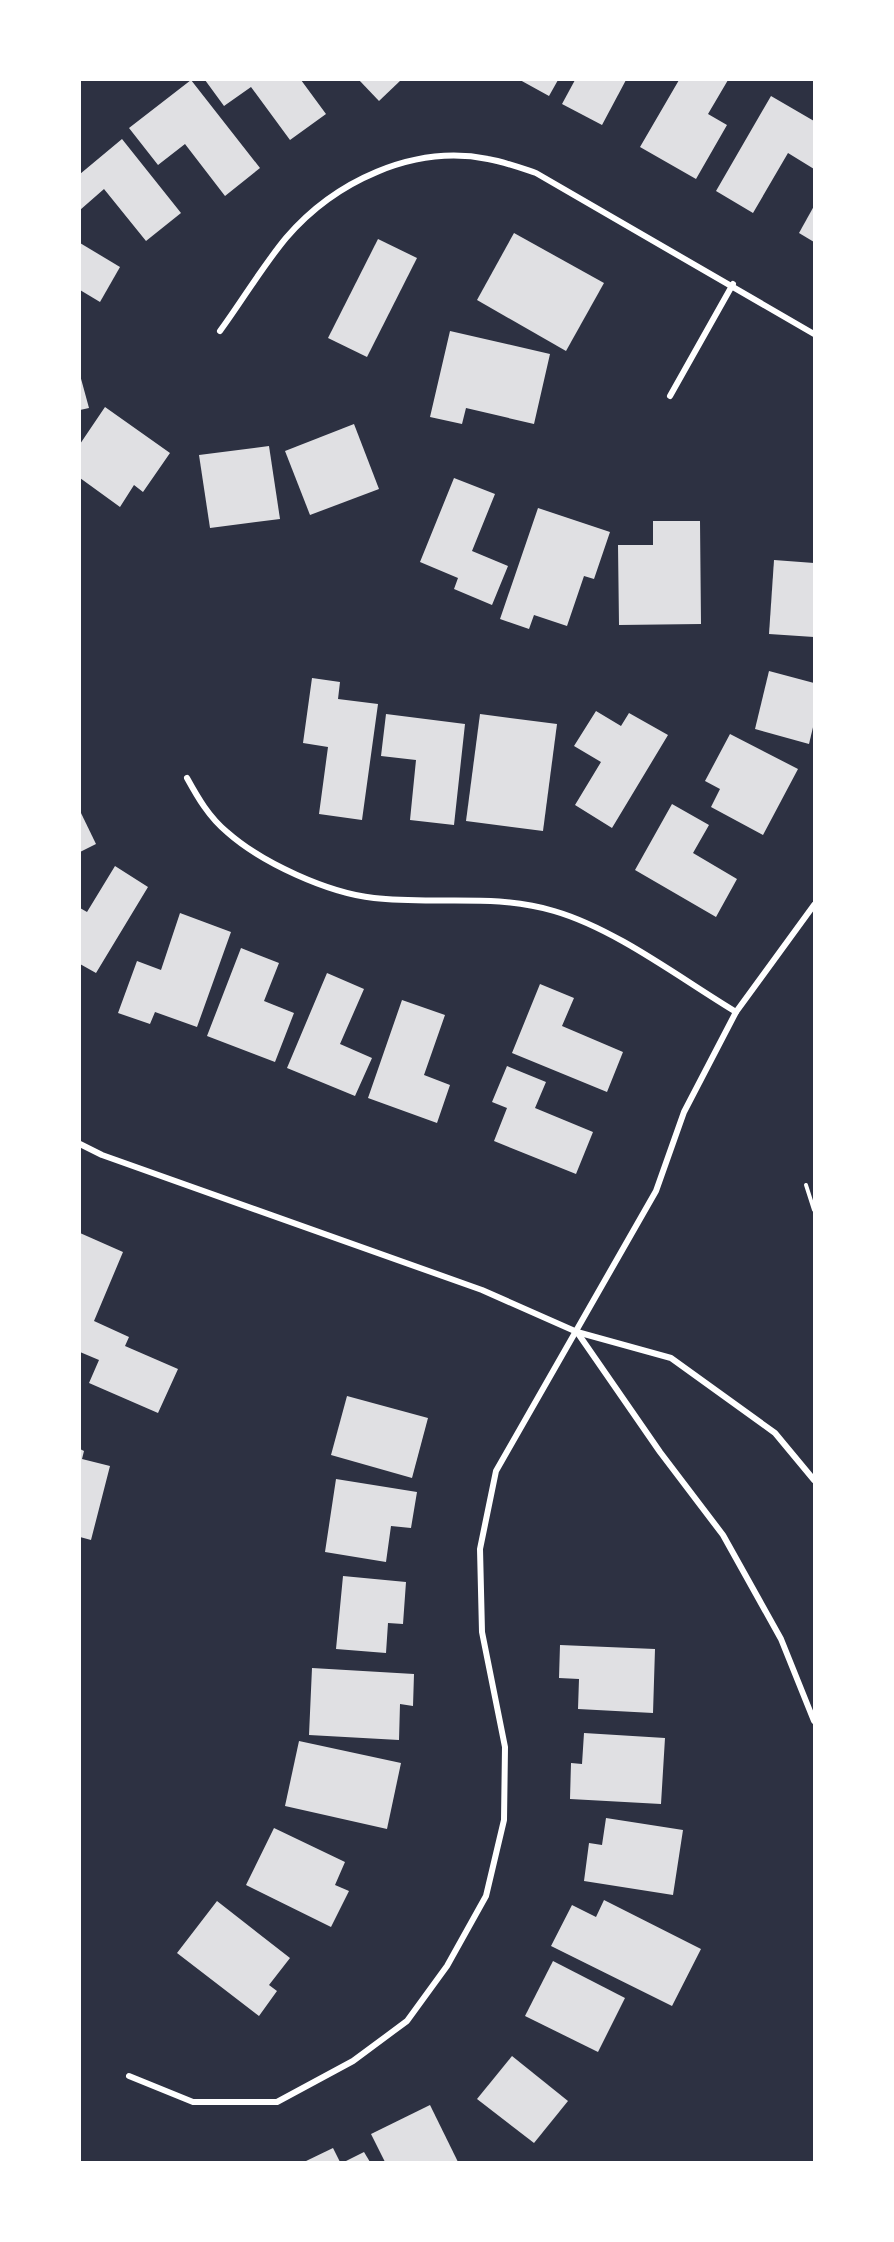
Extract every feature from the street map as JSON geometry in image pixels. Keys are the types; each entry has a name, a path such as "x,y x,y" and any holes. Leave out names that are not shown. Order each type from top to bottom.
{"street":[{"path":"220,332 285,239 321,202 379,170 436,157 487,158 536,173 733,284 814,334"},
{"path":"670,396 733,284"},
{"path":"187,778 203,807 227,833 297,877 373,898 499,900 554,911 603,931 736,1012"},
{"path":"129,2076 193,2102 277,2102 353,2061 407,2021 447,1966 486,1896 504,1820 506,1747 482,1632 480,1549 496,1471 656,1191 684,1112 736,1012 814,905"},
{"path":"80,1144 113,1159 482,1290 577,1332 671,1358 775,1433 814,1480"},
{"path":"577,1332 660,1452 723,1535 781,1639 814,1721"}],"path":[{"path":"806,1185 814,1210"}],"building":[{"path":"191,80 260,168 225,196 185,144 158,165 129,128"},
{"path":"205,80 301,80 326,114 290,140 251,87 224,106"},
{"path":"359,80 401,80 379,101"},
{"path":"520,80 558,80 549,96"},
{"path":"575,80 626,80 602,125 562,104"},
{"path":"679,80 728,80 708,114 727,125 696,179 640,147"},
{"path":"771,96 814,121 814,169 788,153 753,213 716,191"},
{"path":"122,139 181,213 146,241 104,189 80,210 80,174"},
{"path":"814,206 814,242 799,233"},
{"path":"514,233 604,283 566,351 477,300"},
{"path":"378,239 417,258 367,357 328,338"},
{"path":"80,243 120,267 100,302 80,290"},
{"path":"450,331 550,354 534,424 466,408 462,424 430,417"},
{"path":"80,375 89,408 80,410"},
{"path":"105,407 170,453 143,492 134,485 120,507 80,478 80,444"},
{"path":"354,424 379,489 310,515 285,451"},
{"path":"269,446 280,519 210,528 199,455"},
{"path":"454,478 495,494 472,551 508,566 492,605 454,589 458,578 420,562"},
{"path":"538,508 610,532 594,579 584,576 567,626 534,615 529,629 500,619"},
{"path":"653,521 700,521 701,624 619,625 618,545 653,545"},
{"path":"774,560 814,563 814,637 769,634"},
{"path":"769,671 814,683 814,723 809,744 755,729"},
{"path":"312,678 340,682 338,699 378,704 362,820 319,814 328,747 303,743"},
{"path":"596,711 621,726 629,713 668,735 612,828 575,805 601,762 574,746"},
{"path":"386,714 465,724 454,825 410,820 416,760 381,756"},
{"path":"480,714 557,724 543,831 466,821"},
{"path":"730,734 798,769 763,835 711,807 720,789 705,781"},
{"path":"672,804 709,825 693,853 737,879 716,917 635,870"},
{"path":"80,811 96,844 80,852"},
{"path":"115,866 148,887 96,973 80,964 80,908 87,912"},
{"path":"180,913 231,932 197,1027 155,1012 150,1024 118,1013 137,961 161,970"},
{"path":"241,948 279,963 264,1001 294,1013 275,1062 207,1036"},
{"path":"327,973 364,989 340,1044 372,1058 355,1096 287,1068"},
{"path":"540,984 574,998 562,1026 623,1052 607,1092 512,1053"},
{"path":"402,1000 445,1015 424,1075 450,1085 437,1123 368,1098"},
{"path":"507,1066 546,1082 535,1108 593,1132 576,1174 494,1141 507,1108 492,1102"},
{"path":"80,1233 123,1252 94,1321 129,1337 125,1346 178,1369 158,1413 89,1383 99,1360 80,1352"},
{"path":"347,1396 428,1418 412,1478 331,1455"},
{"path":"80,1449 84,1451 82,1459 110,1466 91,1540 80,1537"},
{"path":"336,1479 417,1492 411,1528 391,1526 386,1562 325,1552"},
{"path":"343,1576 406,1582 403,1624 388,1623 386,1653 336,1649"},
{"path":"560,1645 655,1649 653,1713 578,1709 579,1679 559,1678"},
{"path":"312,1668 414,1674 413,1706 400,1704 399,1740 309,1735"},
{"path":"584,1733 665,1738 661,1804 570,1799 571,1763 582,1764"},
{"path":"299,1741 401,1763 387,1829 285,1806"},
{"path":"606,1818 683,1830 673,1895 584,1881 589,1843 602,1845"},
{"path":"274,1828 345,1862 335,1885 349,1891 331,1927 246,1885"},
{"path":"604,1900 701,1949 672,2006 551,1946 572,1905 596,1917"},
{"path":"217,1901 290,1958 269,1985 277,1991 259,2016 177,1953"},
{"path":"553,1961 625,1998 598,2052 525,2016"},
{"path":"512,2056 568,2101 534,2143 477,2099"},
{"path":"430,2105 458,2162 385,2162 371,2134"},
{"path":"333,2148 340,2162 304,2162"},
{"path":"364,2152 370,2162 344,2162"}]}
